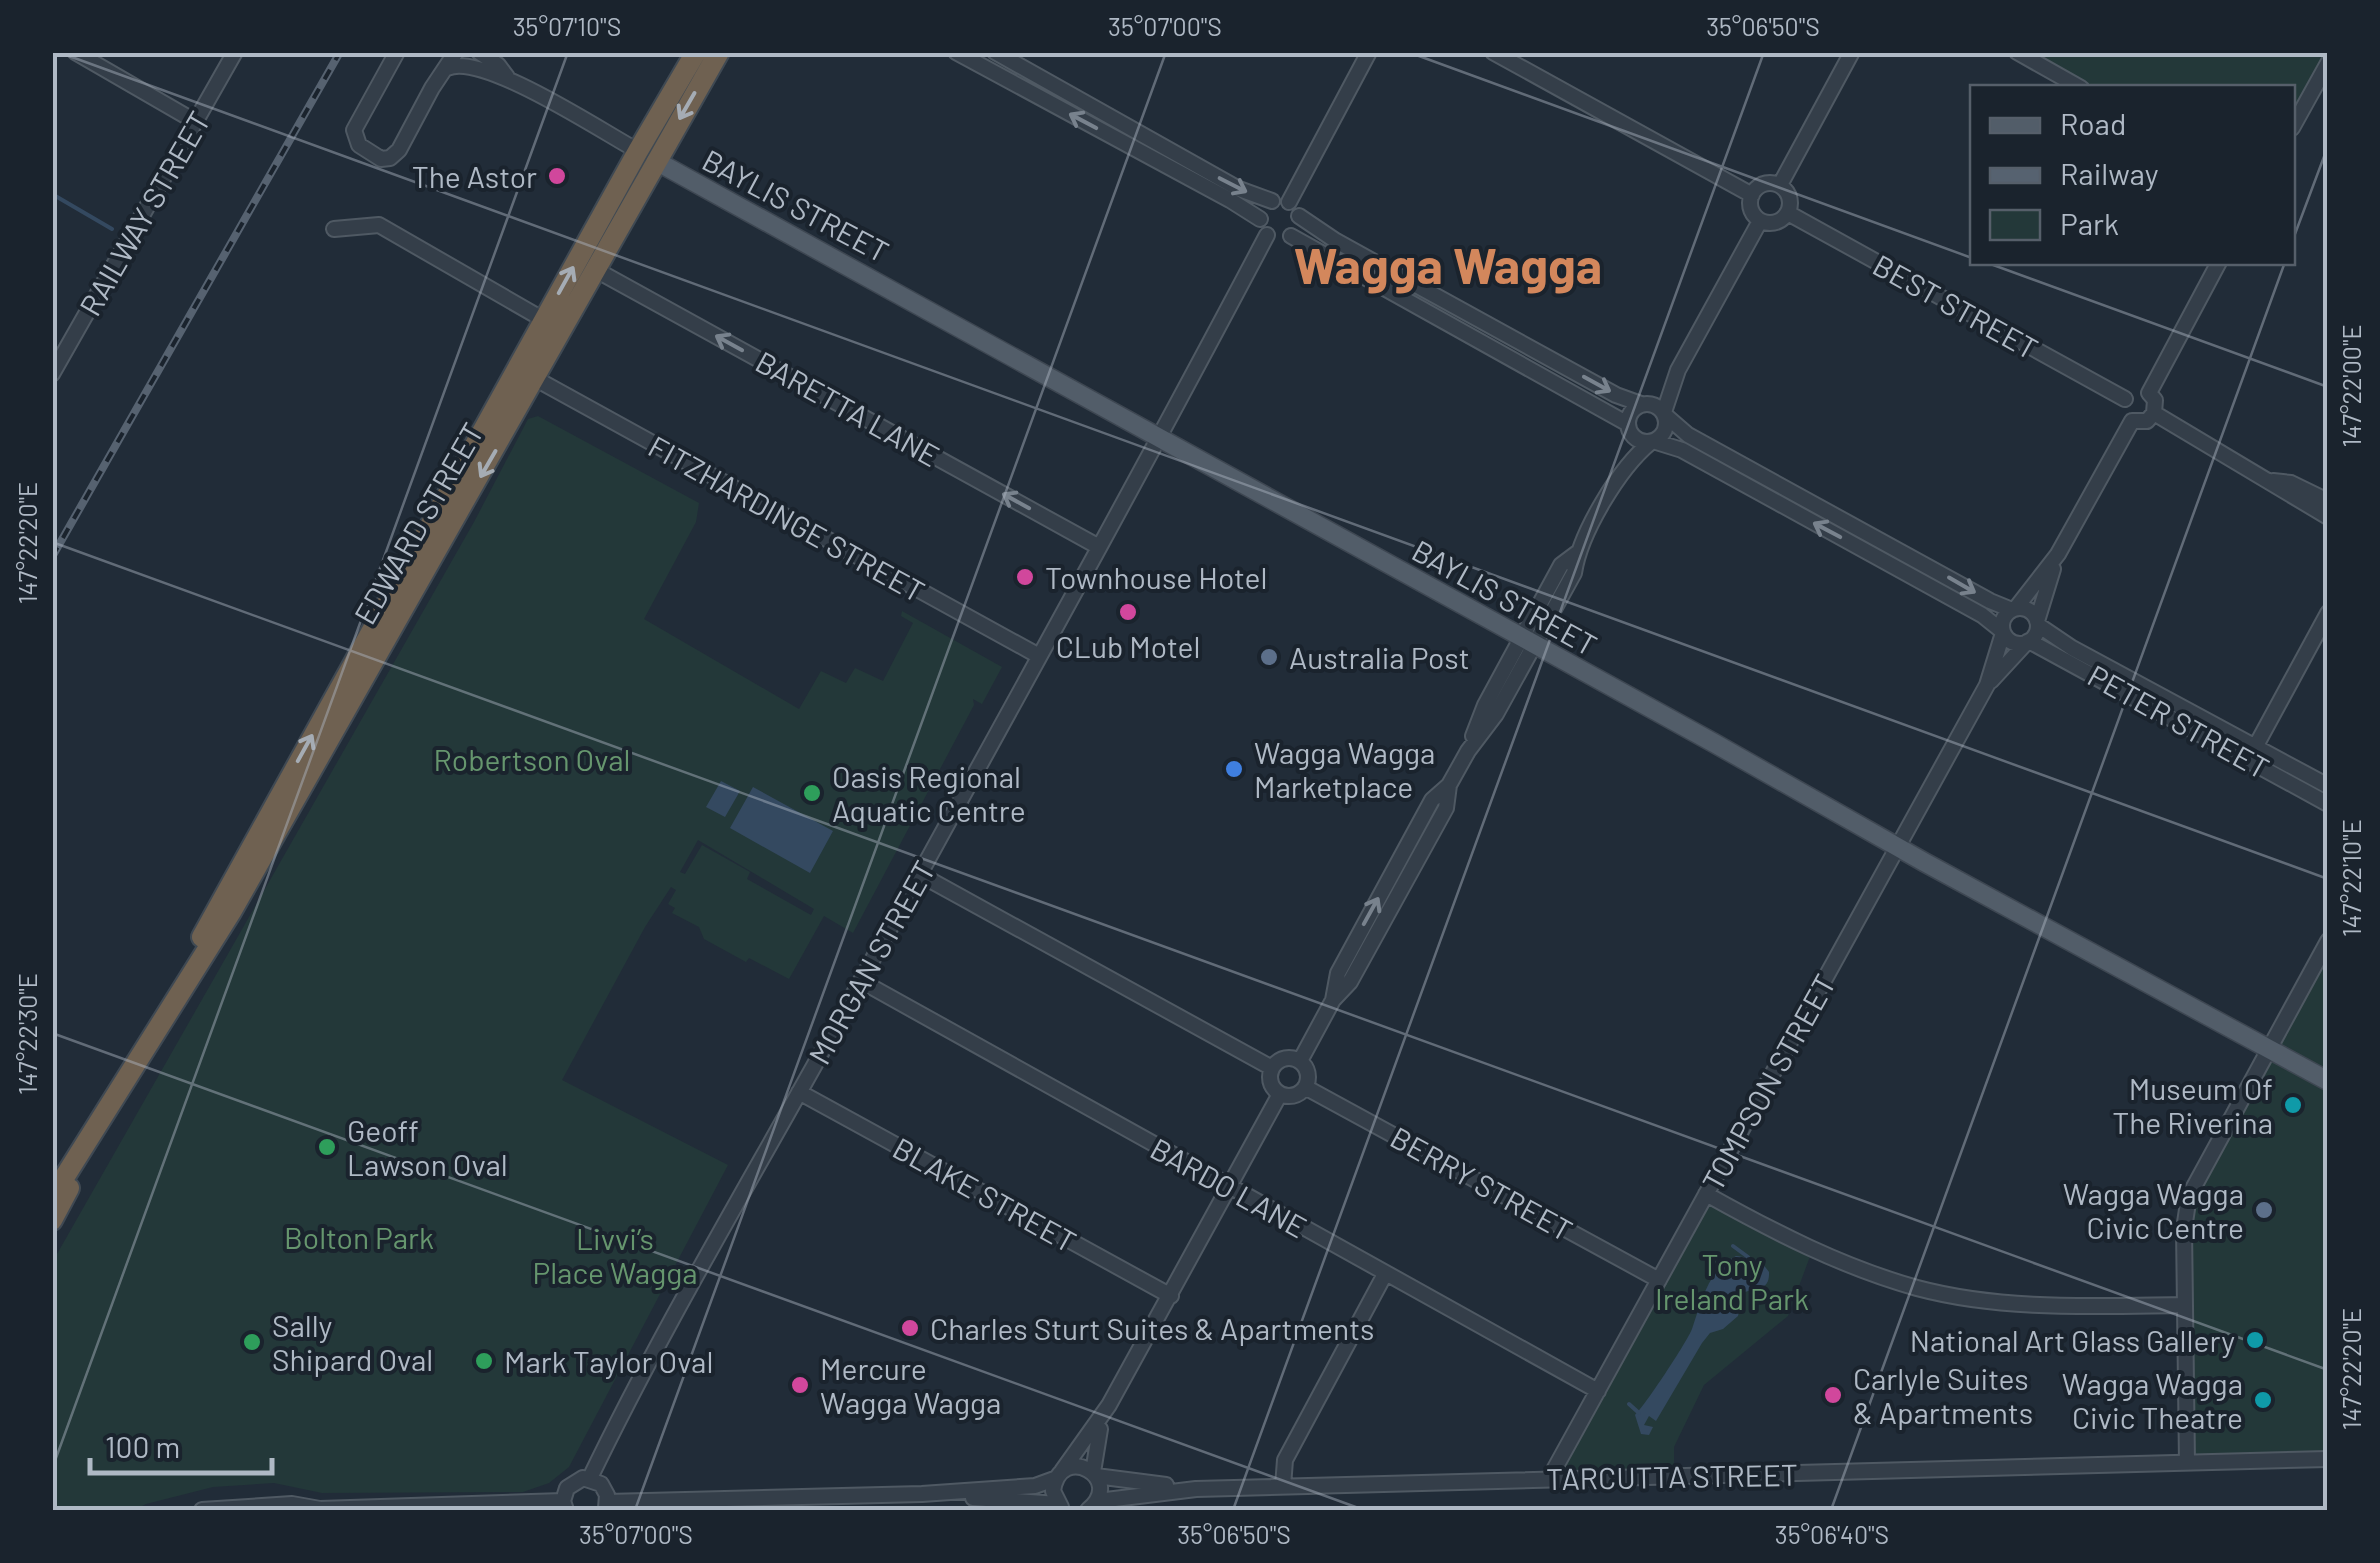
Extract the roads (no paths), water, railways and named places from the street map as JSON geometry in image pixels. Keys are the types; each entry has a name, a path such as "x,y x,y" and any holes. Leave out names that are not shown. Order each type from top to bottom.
{"highway":[{"name":"EDWARD STREET","path":"52,1196 231,912 536,379 596,270 696,52"},
{"name":"EDWARD STREET","path":"161,1019 218,903 544,320 718,52"},
{"path":"517,369 536,379"},
{"name":"EDWARD STREET","path":"52,1220 129,1071"}],"main road":[{"name":"BAYLIS STREET","path":"647,156 2328,1081"}],"street":[{"path":"74,52 196,122"},
{"name":"RAILWAY STREET","path":"52,374 235,52"},
{"path":"398,52 354,130 359,146 381,160 399,150 456,52"},
{"path":"479,52 508,77"},
{"path":"956,52 1122,142 1272,201 1289,202"},
{"path":"1289,202 1370,52"},
{"path":"1493,52 1752,195"},
{"path":"1780,185 1852,52"},
{"path":"2017,52 2075,85"},
{"path":"992,73 999,55 1130,128 1260,219 1268,235 1279,239 1291,236 1380,274 1628,426 1638,440 1682,450 1797,513 1868,542"},
{"path":"2295,123 2328,63"},
{"path":"448,68 464,64 508,77 647,156"},
{"path":"1054,106 1062,90"},
{"path":"1122,142 1130,128"},
{"path":"1766,183 1780,185 1789,194 1788,213 1778,222 1760,221 1752,212 1752,195 1766,183"},
{"path":"1260,219 1263,208 1272,201"},
{"path":"1289,202 1299,216 1380,274"},
{"name":"BEST STREET","path":"1788,213 2125,399"},
{"path":"1291,236 1298,227 1299,216"},
{"path":"1300,1061 1333,1000 1350,982 1446,808 1449,786 1468,751 1496,714 1528,641 1574,573 1578,553 1621,474 1662,435 1664,414 1678,370 1760,221"},
{"path":"334,229 379,225 544,320"},
{"name":"MORGAN STREET","path":"590,1478 616,1424 1268,235"},
{"path":"2148,392 2217,265"},
{"name":"BARETTA LANE","path":"596,270 1100,547"},
{"path":"1434,304 1502,332 1616,395 1656,406 1688,435 1804,498 1868,542 1921,571 1990,601 2032,612 2038,623"},
{"path":"1495,347 1502,332"},
{"path":"1551,378 1559,364"},
{"path":"1621,474 1630,414 1678,370"},
{"name":"FITZHARDINGE STREET","path":"536,379 1038,656"},
{"path":"2132,420 2124,409 2125,399 2132,392 2148,392"},
{"path":"2132,420 2147,421 2154,413 2156,404 2148,392"},
{"path":"2154,413 2328,517"},
{"path":"2003,632 2003,619 2058,554 2132,420"},
{"path":"1743,484 1751,469"},
{"path":"2272,481 2291,483 2328,501"},
{"path":"1797,513 1804,498"},
{"path":"1921,571 2016,644 2028,642 2038,623 2058,554"},
{"path":"2252,753 2328,614"},
{"name":"PETER STREET","path":"2038,623 2118,680"},
{"name":"TOMPSON STREET","path":"1550,1479 1987,686 2003,632"},
{"name":"PETER STREET","path":"2028,642 2118,680 2252,753 2328,786"},
{"name":"TOMPSON STREET","path":"1987,686 2028,642"},
{"name":"PETER STREET","path":"2252,753 2328,804"},
{"path":"920,874 1272,1068"},
{"path":"2187,1462 2184,1229 2189,1196 2328,941"},
{"name":"BARDO LANE","path":"860,981 1598,1392"},
{"path":"1288,1058 1300,1061 1308,1075 1306,1087 1296,1095 1280,1094 1272,1085 1272,1068 1288,1058"},
{"name":"BERRY STREET","path":"1306,1087 1659,1280"},
{"name":"BLAKE STREET","path":"799,1092 1170,1296"},
{"path":"1063,1509 1053,1491 1060,1474 1109,1405 1280,1094"},
{"path":"1706,1194 1812,1251 1917,1288 2024,1304 2184,1305"},
{"path":"1283,1486 1284,1460 1385,1274"},
{"path":"1093,1507 1100,1488 1094,1474 1098,1436 1109,1405"},
{"name":"TARCUTTA STREET","path":"1060,1474 1074,1466 1094,1474 1196,1488 2328,1459"},
{"path":"202,1510 292,1504 319,1510 565,1506 571,1483 590,1478 601,1484 606,1506 922,1494 1035,1486 1060,1474"},
{"name":"TARCUTTA STREET","path":"1093,1507 1196,1488"},
{"path":"922,1494 1063,1509"}],"water":[{"path":"721,781 740,791 725,817 706,807"},
{"path":"753,787 833,831 810,873 730,828"},
{"path":"1736,1256 1762,1264 1769,1272 1767,1283 1743,1293 1738,1316 1723,1329 1710,1333 1656,1421 1649,1416 1644,1425 1653,1427 1649,1435 1641,1434 1635,1415 1692,1329 1712,1278"}],"waterway":[{"path":"52,194 112,229"},
{"path":"1733,1246 1748,1257"},
{"path":"1629,1404 1639,1413"}],"railway":[{"path":"52,557 340,52"}],"place":[{"name":"The Astor","path":"557,176"},
{"name":"Townhouse Hotel","path":"1025,577"},
{"name":"CLub Motel","path":"1128,612"},
{"name":"Australia Post","path":"1269,657"},
{"name":"Wagga Wagga Marketplace","path":"1234,769"},
{"name":"Oasis Regional Aquatic Centre","path":"812,793"},
{"name":"Museum Of The Riverina","path":"2293,1105"},
{"name":"Geoff Lawson Oval","path":"327,1147"},
{"name":"Wagga Wagga Civic Centre","path":"2264,1210"},
{"name":"Charles Sturt Suites & Apartments","path":"910,1328"},
{"name":"National Art Glass Gallery","path":"2255,1340"},
{"name":"Sally Shipard Oval","path":"252,1342"},
{"name":"Mark Taylor Oval","path":"484,1361"},
{"name":"Mercure Wagga Wagga","path":"800,1385"},
{"name":"Carlyle Suites & Apartments","path":"1833,1395"},
{"name":"Wagga Wagga Civic Theatre","path":"2263,1400"}],"district":[{"name":"Wagga Wagga","path":"1448,264"}],"park label":[{"name":"Robertson Oval","path":"532,759"},
{"name":"Bolton Park","path":"359,1237"},
{"name":"Livvi’s Place Wagga","path":"615,1255"},
{"name":"Tony Ireland Park","path":"1732,1281"}]}
